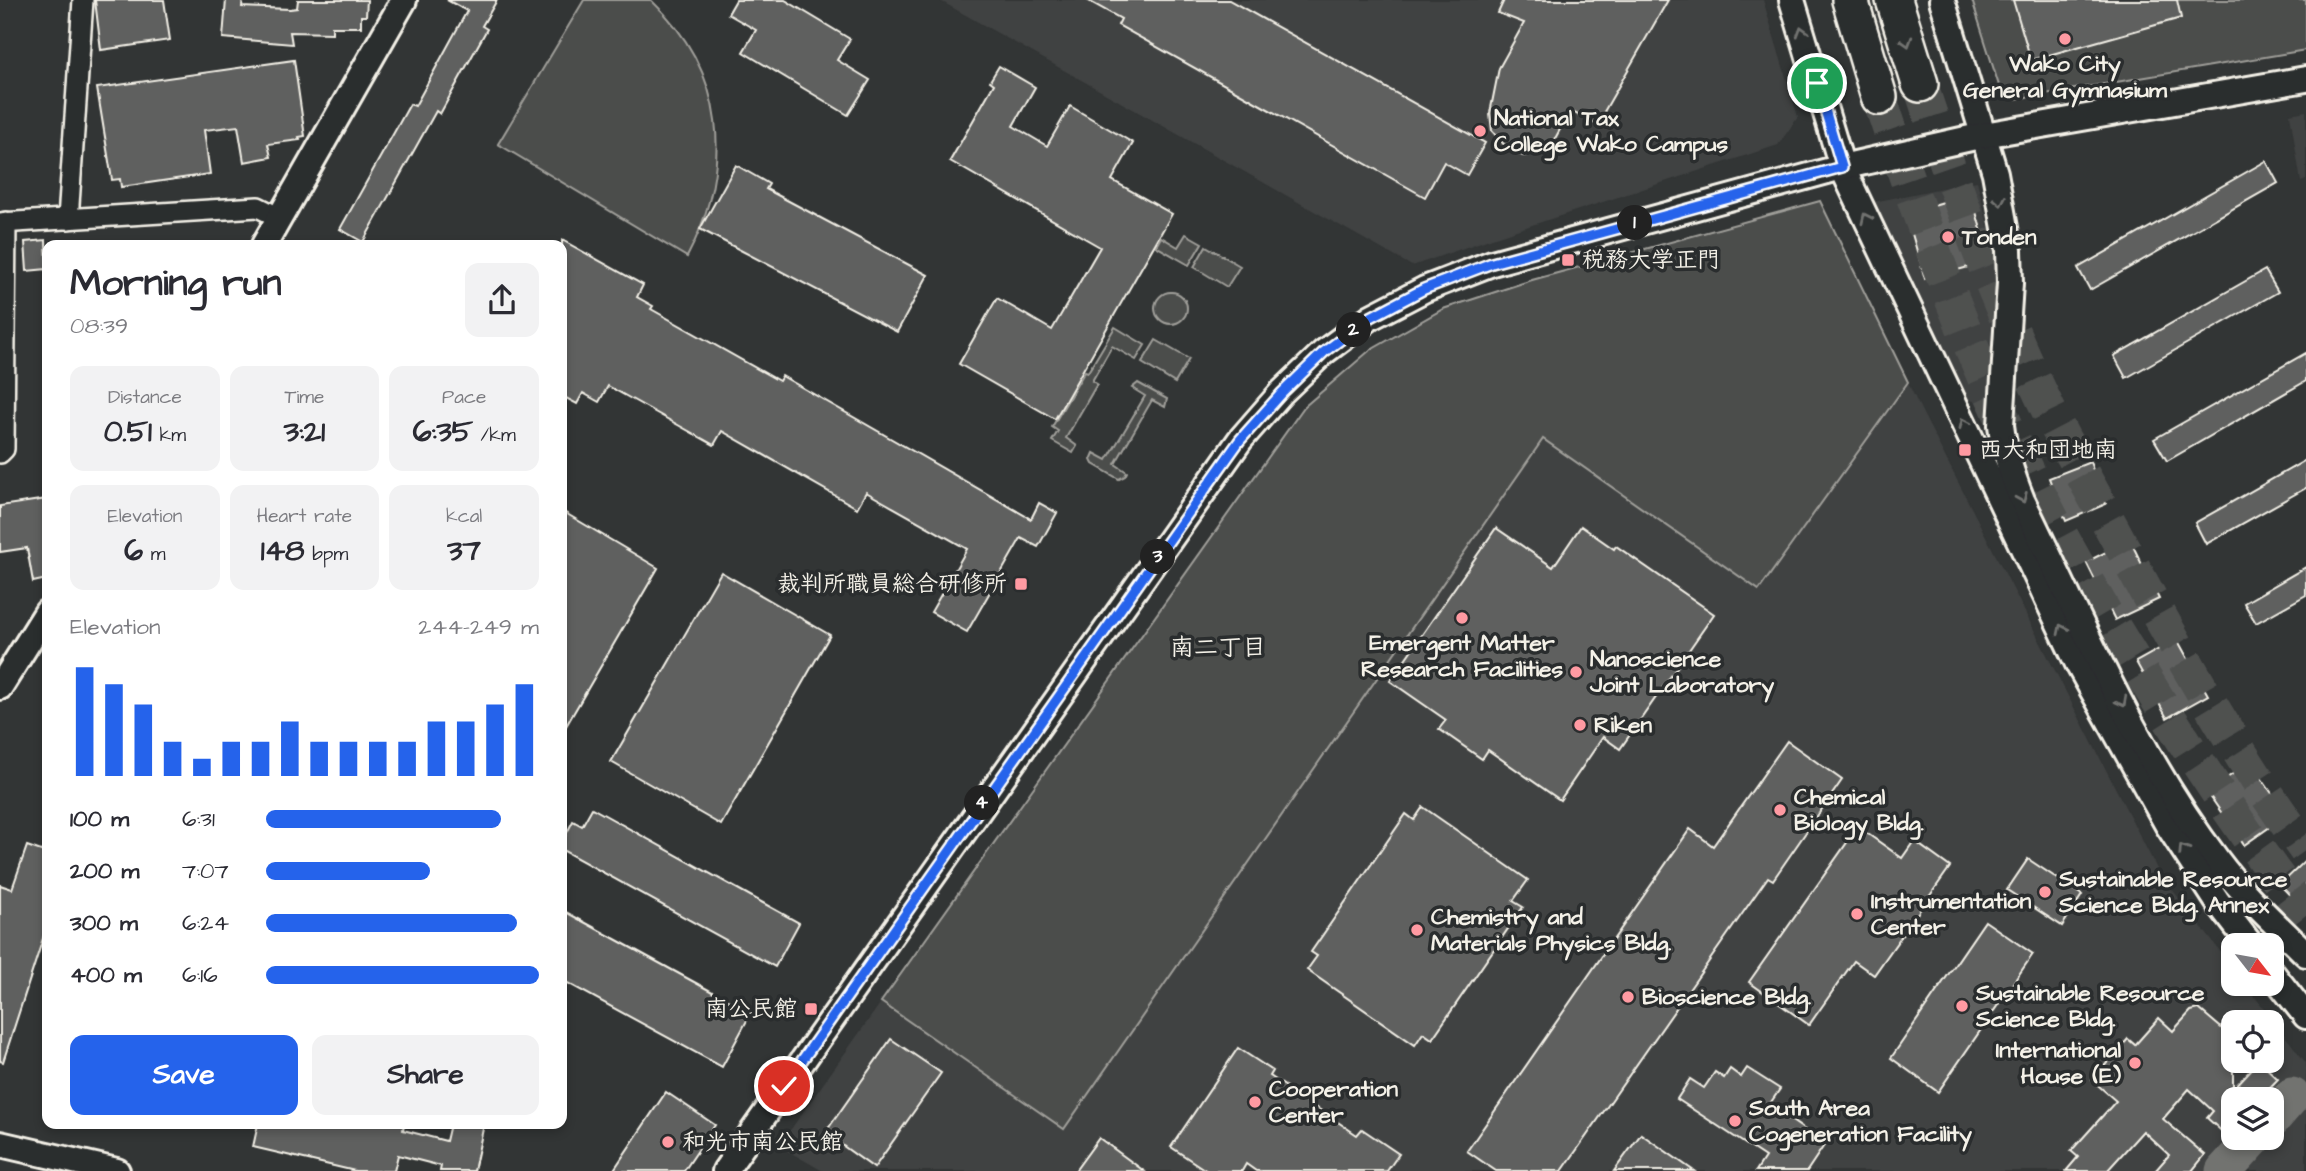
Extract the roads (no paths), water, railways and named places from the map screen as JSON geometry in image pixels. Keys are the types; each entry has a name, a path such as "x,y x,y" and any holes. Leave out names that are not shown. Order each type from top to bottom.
{"highway":[{"path":"1850,0 1879,97"},
{"path":"1894,0 1920,84"}],"street":[{"path":"68,219 83,0"},
{"path":"267,240 404,0"},
{"path":"1793,0 1842,167 2079,666 2167,824 2241,933"},
{"path":"1942,0 1995,173 2009,250 2010,283 2001,425 2004,447 2015,482 2120,700 2156,766 2218,862 2306,954"},
{"path":"725,1171 1240,440 1324,352 1371,317 1424,289 1492,263 1842,167 1984,135 2306,79"},
{"path":"0,453 4,449 3,222 258,207 279,218"},
{"path":"0,688 42,620"},
{"path":"2284,988 2306,1016"},
{"path":"0,1144 117,1171"}],"waterway":[{"path":"2284,1105 2292,1096"},
{"path":"2224,1171 2243,1150"}],"tunnel":[{"path":"1920,84 1979,251 2050,413 2192,673 2258,781 2306,850"},
{"path":"1879,97 1958,315 2041,499 2102,608 2174,726 2238,822 2306,915"}],"place":[{"name":"Wako City General Gymnasium","path":"2065,39"},
{"name":"National Tax College Wako Campus","path":"1480,131"},
{"name":"Tonden","path":"1948,237"},
{"name":"税務大学正門","path":"1568,260"},
{"name":"西大和団地南","path":"1965,450"},
{"name":"裁判所職員総合研修所","path":"1021,584"},
{"name":"Emergent Matter Research Facilities","path":"1462,618"},
{"name":"Nanoscience Joint Laboratory","path":"1576,672"},
{"name":"Riken","path":"1580,725"},
{"name":"Chemical Biology Bldg.","path":"1780,810"},
{"name":"Sustainable Resource Science Bldg. Annex","path":"2045,892"},
{"name":"Instrumentation Center","path":"1857,914"},
{"name":"Chemistry and Materials Physics Bldg.","path":"1417,930"},
{"name":"Bioscience Bldg.","path":"1628,997"},
{"name":"Sustainable Resource Science Bldg.","path":"1962,1006"},
{"name":"南公民館","path":"811,1009"},
{"name":"International House (E)","path":"2135,1063"},
{"name":"Cooperation Center","path":"1255,1102"},
{"name":"South Area Cogeneration Facility","path":"1735,1121"},
{"name":"和光市南公民館","path":"668,1142"}],"district":[{"name":"南二丁目","path":"1218,648"}]}
